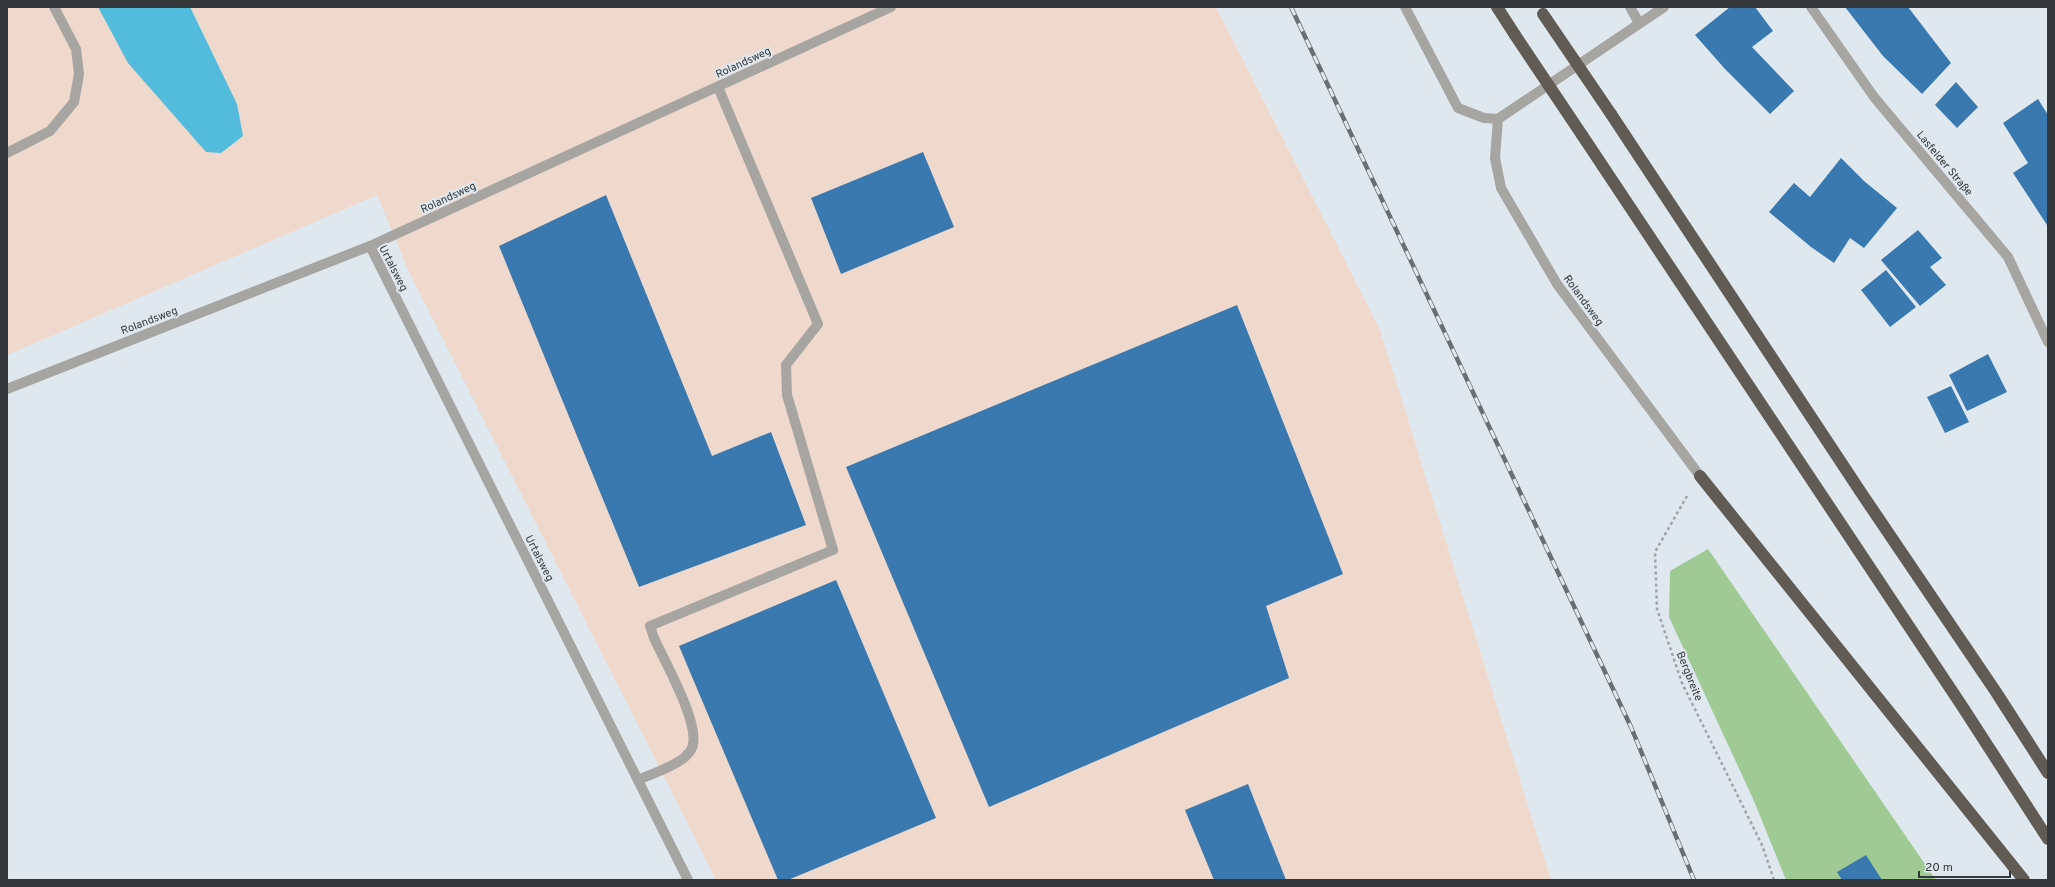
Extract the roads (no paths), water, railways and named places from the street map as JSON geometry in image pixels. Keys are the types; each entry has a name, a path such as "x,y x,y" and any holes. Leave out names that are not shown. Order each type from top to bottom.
{"highway":[{"path":"1497,7 1953,693 2048,839"},
{"path":"1541,11 1611,114 1862,494 1996,692 2048,773"},
{"path":"1700,476 2024,880"}],"street":[{"path":"7,153 50,131 74,102 79,74 76,49 54,7"},
{"name":"Rolandsweg","path":"7,389 370,246 891,7"},
{"path":"1405,7 1458,108 1484,118 1498,119 1664,7"},
{"path":"1630,7 1639,23"},
{"name":"Lasfelder Straße","path":"1811,7 1874,97 2008,257 2048,342"},
{"path":"638,780 670,767 685,757 693,746 694,730 688,712 650,626 833,550 787,395 786,365 818,324 718,87"},
{"name":"Rolandsweg","path":"1498,119 1495,158 1501,188 1557,284 1700,476"},
{"name":"Urtalsweg","path":"370,246 688,880"}],"water":[{"path":"98,7 190,7 237,104 243,136 221,153 206,152 128,63"}],"railway":[{"path":"1291,7 1631,727 1694,880"}]}
